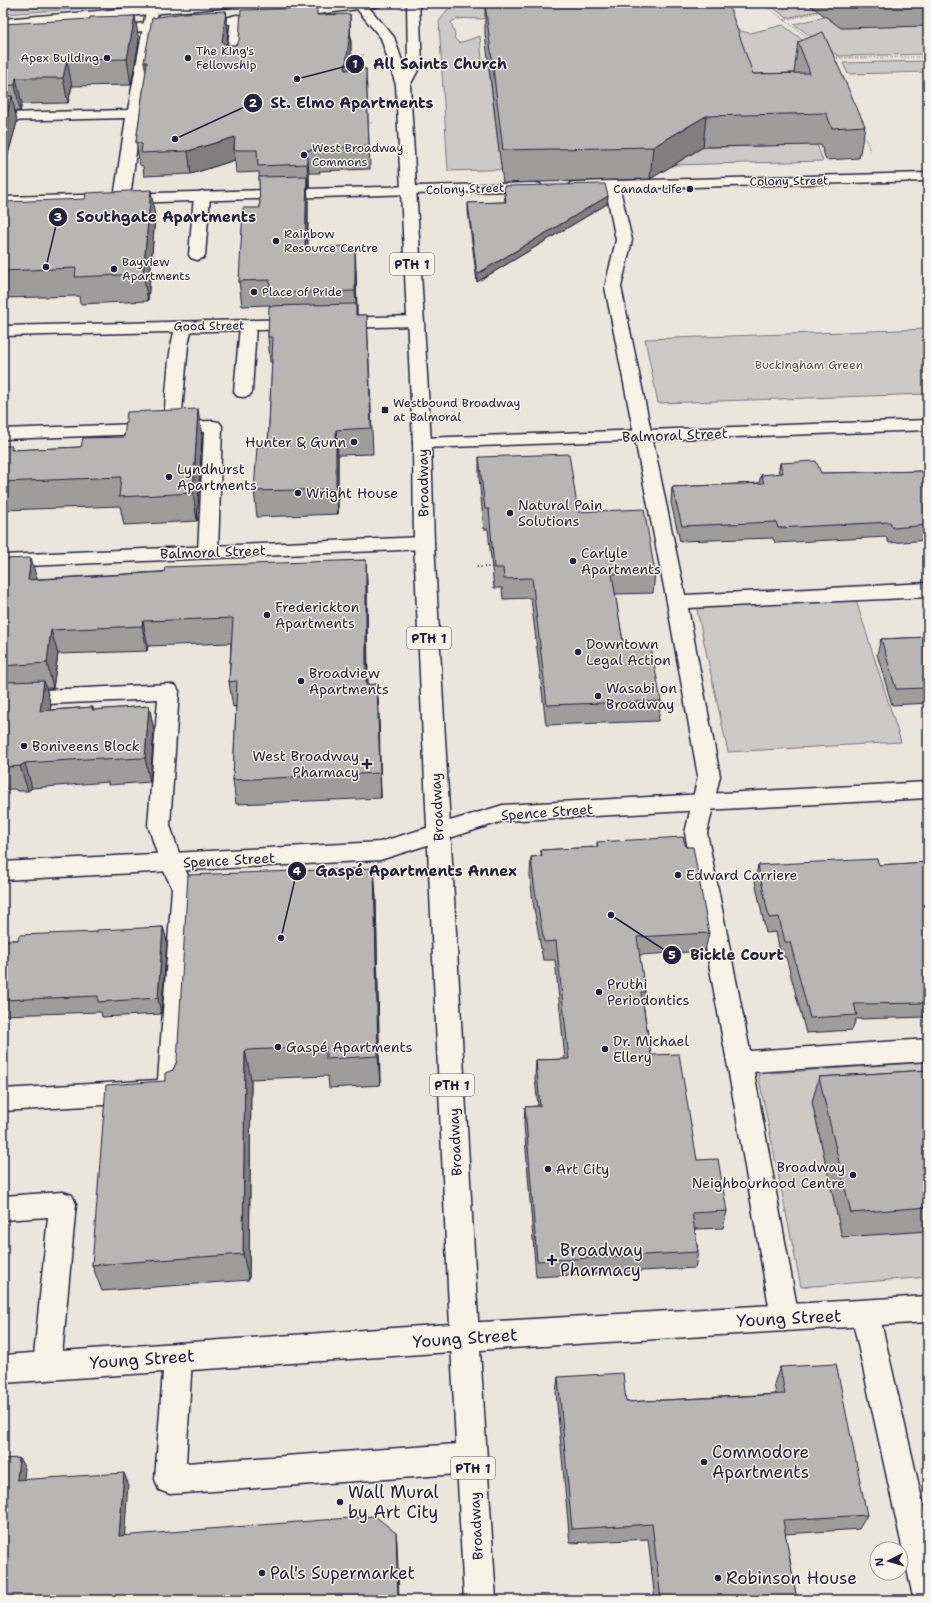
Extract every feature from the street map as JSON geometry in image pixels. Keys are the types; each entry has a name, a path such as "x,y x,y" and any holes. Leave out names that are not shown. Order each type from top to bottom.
{"main road":[{"path":"3,23 152,12 230,3"},
{"path":"95,31 150,28 375,3"},
{"path":"403,85 415,63 413,3"},
{"name":"Broadway","path":"359,4 387,37 403,85 422,443 424,543 480,1600"},
{"path":"122,198 134,114 152,12"},
{"path":"233,63 237,19"},
{"path":"3,117 134,114"},
{"name":"Colony Street","path":"564,186 928,177"},
{"path":"612,185 624,240 613,287 677,602 709,776 696,833 740,1062 785,1318"},
{"name":"Colony Street","path":"3,202 549,187"},
{"path":"197,255 202,196"},
{"name":"Good Street","path":"3,331 415,321"},
{"path":"242,392 248,326"},
{"path":"172,428 180,345 184,327"},
{"name":"Balmoral Street","path":"422,443 928,425"},
{"path":"3,434 213,426 208,552"},
{"name":"Balmoral Street","path":"3,561 424,543"},
{"path":"677,602 928,590"},
{"path":"3,699 169,691 159,825 171,863 183,888 170,1090 3,1100"},
{"name":"Spence Street","path":"3,871 380,851 503,813 928,790"},
{"path":"740,1062 928,1050"},
{"path":"3,1208 63,1204 47,1366"},
{"name":"Young Street","path":"3,1369 465,1337 928,1309"},
{"path":"865,1313 928,1592"},
{"path":"178,1357 170,1479 472,1458"}],"path":[{"path":"762,3 816,44"},
{"path":"784,20 830,10"},
{"path":"351,55 371,54"},
{"path":"837,64 835,58 928,57"},
{"path":"362,103 372,103"},
{"path":"366,122 373,123"},
{"path":"861,128 872,155"},
{"path":"477,567 500,566"}],"green space":[{"path":"3,3 162,3 3,14"},
{"path":"459,3 528,3 487,18 464,18 451,22 455,35 454,38 459,43 480,36 482,60 488,61 499,152 765,146 726,28 750,33 783,25 826,58 803,106 823,161 448,171 439,22 447,10"},
{"path":"767,3 852,3 787,18"},
{"path":"886,3 928,26 928,54 838,56 794,24"},
{"path":"928,61 928,72 848,74 843,63"},
{"name":"Buckingham Green","path":"928,329 928,394 658,403 645,339"},
{"path":"854,594 901,742 728,752 695,601"},
{"name":"Broadway Neighbourhood Centre","path":"928,1062 928,1277 801,1287 758,1074"}],"building":[{"path":"485,3 728,3 753,74 810,73 798,42 823,32 865,126 832,128 826,113 706,116 653,147 503,150"},
{"path":"317,8 317,15 350,14 350,33 345,70 366,69 369,146 318,148 318,150 307,150 307,164 258,166 257,150 234,150 235,137 188,151 141,153 142,144 136,142 147,62 144,62 152,18 184,13 226,11 222,42 226,45 236,45 239,41 241,10"},
{"path":"135,16 127,59 67,60 63,78 16,78 15,85 3,86 3,24 90,19 90,17"},
{"path":"3,96 12,96 3,126"},
{"path":"307,176 305,247 355,246 355,291 269,293 270,280 239,281 243,208 260,208 259,177"},
{"path":"605,184 608,196 477,274 468,203 506,202 504,186"},
{"path":"151,190 143,274 75,277 76,268 3,271 3,202 85,199 86,193"},
{"path":"356,304 356,315 367,315 371,428 336,430 336,489 254,491 257,447 268,446 273,337 268,337 269,306"},
{"path":"198,409 193,493 119,497 121,477 3,482 3,446 12,446 11,450 81,447 83,438 124,437 127,412"},
{"path":"569,454 578,512 644,509 655,573 612,574 624,648 651,647 661,701 547,705 532,578 504,579 503,568 494,568 489,509 485,509 479,457"},
{"path":"816,461 821,473 928,471 928,525 893,528 890,522 778,528 776,522 682,526 672,487 764,483 761,475 783,473 780,463"},
{"path":"31,558 28,580 164,572 165,567 366,560 366,685 377,684 380,773 233,780 237,681 229,682 233,618 143,621 142,626 51,630 47,663 3,666 3,559"},
{"path":"928,637 928,688 896,689 881,639"},
{"path":"44,681 40,711 93,707 92,710 149,706 145,758 102,760 102,758 25,763 20,766 10,767 3,765 3,682"},
{"path":"683,837 686,847 693,847 709,933 637,937 645,992 641,992 651,1055 679,1054 697,1160 718,1159 727,1211 692,1213 698,1252 537,1261 525,1107 540,1106 536,1060 569,1059 556,941 544,942 531,857 542,856 541,850 598,847 597,842"},
{"path":"877,859 879,865 928,862 928,1003 854,1004 857,1015 810,1018 790,942 785,942 779,917 769,918 758,865"},
{"path":"374,868 378,1056 326,1059 326,1047 245,1050 243,1254 92,1265 106,1085 165,1081 165,1073 173,1070 177,1061 188,875"},
{"path":"163,927 158,998 98,1002 98,996 3,1000 3,940 18,940 19,935 97,932 97,930"},
{"path":"928,1070 928,1207 851,1213 819,1077"},
{"name":"Commodore Apartments","path":"836,1364 867,1515 783,1520 797,1600 661,1600 652,1524 572,1529 558,1377 623,1373 626,1402 785,1394 780,1367"},
{"path":"19,1458 17,1480 124,1473 119,1536 375,1516 396,1533 398,1600 3,1600 3,1459"}],"place":[{"name":"Apex Building","path":"107,58"},
{"name":"The King's Fellowship","path":"188,58"},
{"name":"All Saints Church","path":"297,79"},
{"name":"St. Elmo Apartments","path":"175,139"},
{"name":"West Broadway Commons","path":"304,155"},
{"name":"Canada Life","path":"690,189"},
{"name":"Rainbow Resource Centre","path":"276,241"},
{"name":"Southgate Apartments","path":"46,267"},
{"name":"Bayview Apartments","path":"114,269"},
{"name":"Place of Pride","path":"254,292"},
{"name":"Westbound Broadway at Balmoral","path":"385,410"},
{"name":"Hunter & Gunn","path":"354,442"},
{"name":"Lyndhurst Apartments","path":"169,477"},
{"name":"Wright House","path":"298,493"},
{"name":"Natural Pain Solutions","path":"510,513"},
{"name":"Carlyle Apartments","path":"573,561"},
{"name":"Frederickton Apartments","path":"267,615"},
{"name":"Downtown Legal Action","path":"578,652"},
{"name":"Broadview Apartments","path":"301,681"},
{"name":"Wasabi on Broadway","path":"598,696"},
{"name":"Boniveens Block","path":"24,746"},
{"name":"West Broadway Pharmacy","path":"367,764"},
{"name":"Edward Carriere","path":"678,875"},
{"name":"Bickle Court","path":"611,915"},
{"name":"Gaspé Apartments Annex","path":"281,938"},
{"name":"Pruthi Periodontics","path":"599,992"},
{"name":"Gaspé Apartments","path":"278,1047"},
{"name":"Dr. Michael Ellery","path":"605,1049"},
{"name":"Art City","path":"548,1169"},
{"name":"Broadway Neighbourhood Centre","path":"853,1175"},
{"name":"Broadway Pharmacy","path":"552,1260"},
{"name":"Commodore Apartments","path":"704,1462"},
{"name":"Wall Mural by Art City","path":"340,1502"},
{"name":"Pal's Supermarket","path":"262,1573"},
{"name":"Robinson House","path":"718,1578"}]}
